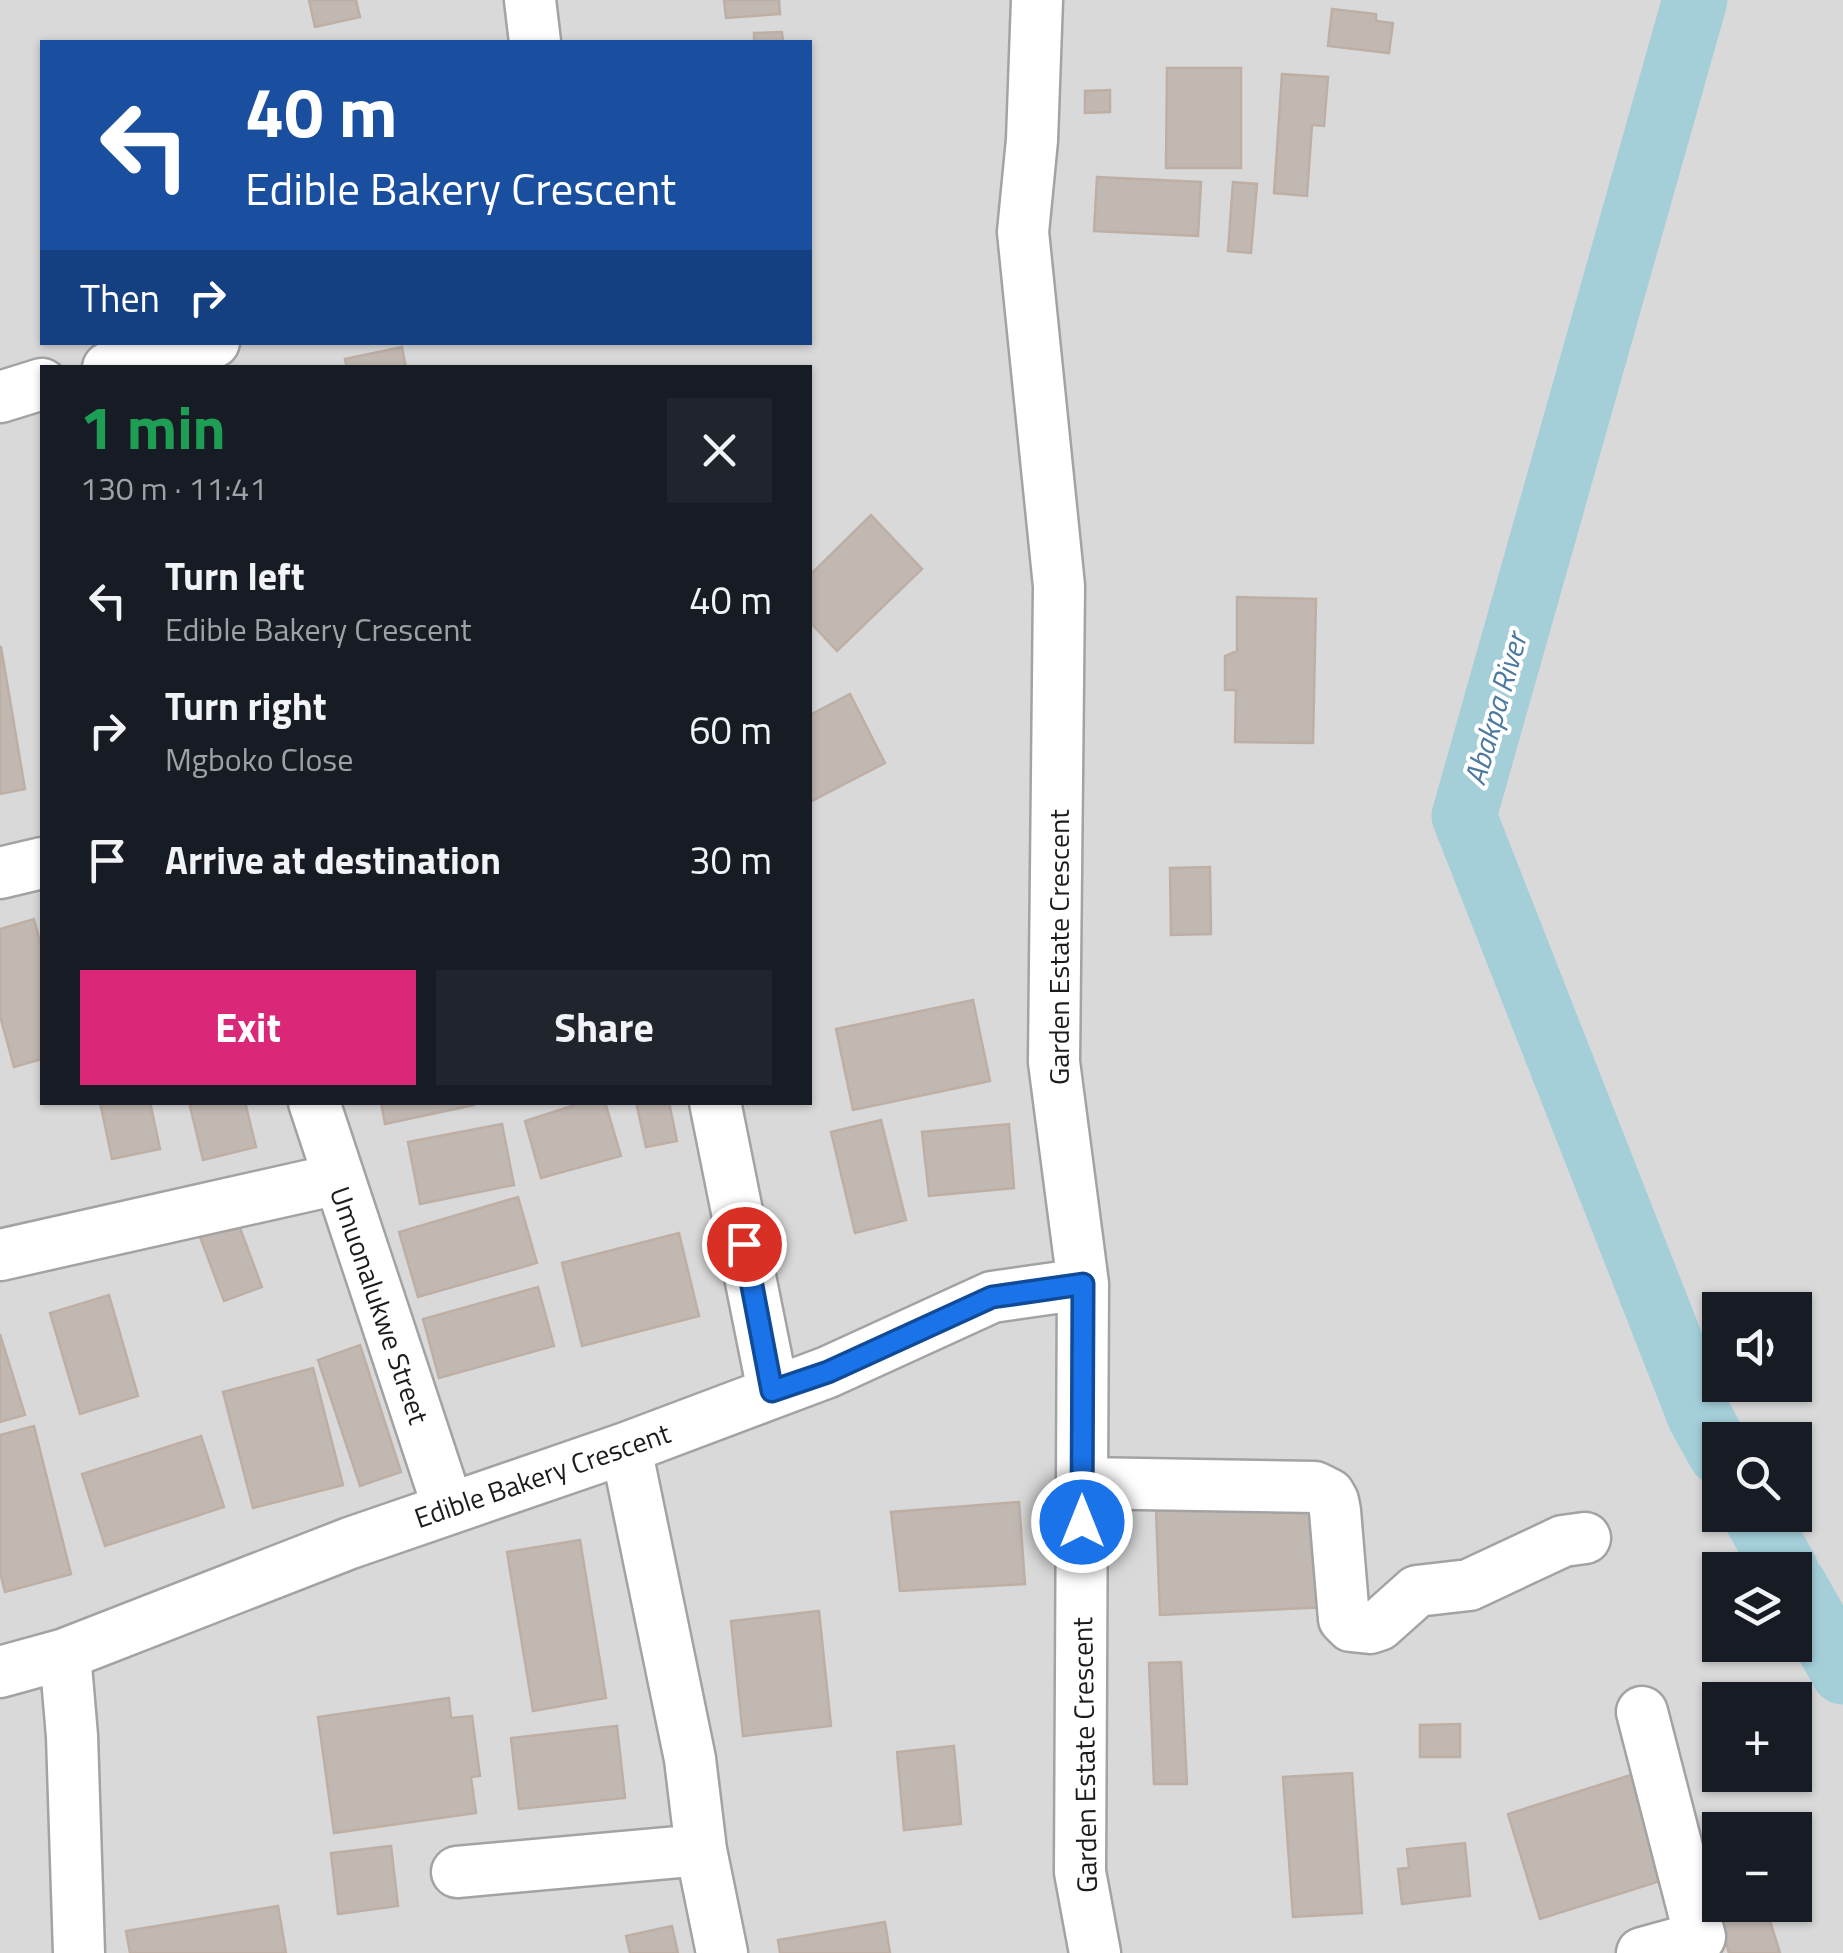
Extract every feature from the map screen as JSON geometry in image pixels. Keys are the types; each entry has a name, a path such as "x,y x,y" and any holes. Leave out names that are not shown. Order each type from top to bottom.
{"street":[{"path":"530,0 536,40"},
{"name":"Garden Estate Crescent","path":"1037,0 1032,140 1023,232 1060,586 1054,1062 1083,1284 1080,1872 1095,1953"},
{"path":"120,365 202,345"},
{"path":"0,397 40,385"},
{"path":"0,873 40,863"},
{"name":"Umuonalukwe Street","path":"315,1105 448,1507"},
{"path":"716,1105 772,1391"},
{"path":"0,1255 338,1179"},
{"name":"Edible Bakery Crescent","path":"0,1672 65,1654 448,1507 626,1448 828,1372 992,1297 1083,1284"},
{"path":"626,1448 690,1759 701,1850 722,1953"},
{"path":"1082,1484 1271,1485 1315,1487 1329,1494 1335,1511 1344,1618 1360,1628 1379,1625 1416,1591 1469,1585 1563,1541 1585,1538"},
{"path":"65,1654 72,1736 79,1953"},
{"path":"1642,1712 1700,1937 1660,1948"},
{"path":"457,1872 701,1850"}],"shaded area":[{"path":"0,0 1843,0 1843,1953 0,1953"}],"building":[{"path":"309,0 356,0 360,17 315,27"},
{"path":"724,0 779,0 780,14 726,18"},
{"path":"1332,9 1376,14 1376,21 1393,23 1389,53 1328,46"},
{"path":"782,32 783,40 754,40 754,33"},
{"path":"1167,68 1241,68 1241,168 1166,168"},
{"path":"1282,74 1328,77 1324,126 1312,125 1307,196 1274,193"},
{"path":"1110,90 1110,112 1085,113 1085,91"},
{"path":"1097,177 1201,182 1198,236 1094,231"},
{"path":"1233,182 1257,184 1251,253 1228,251"},
{"path":"402,347 405,365 346,365 345,359"},
{"path":"871,515 922,569 837,651 812,624 812,573"},
{"path":"1237,597 1316,599 1313,743 1235,742 1236,690 1225,690 1225,656 1237,651"},
{"path":"0,647 25,789 0,794"},
{"path":"850,694 885,763 812,801 812,714"},
{"path":"1210,867 1211,934 1171,935 1170,868"},
{"path":"34,919 40,942 40,1060 14,1067 0,1016 0,929"},
{"path":"973,1000 990,1081 853,1110 836,1029"},
{"path":"101,1105 151,1105 160,1149 112,1159"},
{"path":"190,1105 246,1105 256,1147 203,1160"},
{"path":"382,1105 474,1105 385,1124"},
{"path":"575,1105 606,1105 621,1156 541,1178 525,1121"},
{"path":"637,1105 670,1105 677,1141 646,1147"},
{"path":"881,1120 906,1220 855,1233 831,1132"},
{"path":"502,1124 514,1185 420,1204 408,1142"},
{"path":"1009,1124 1014,1188 929,1196 922,1132"},
{"path":"518,1197 537,1263 418,1297 399,1232"},
{"path":"237,1220 262,1287 224,1301 199,1234"},
{"path":"679,1233 699,1316 582,1346 562,1263"},
{"path":"538,1287 554,1346 439,1378 423,1319"},
{"path":"109,1295 138,1396 80,1414 50,1313"},
{"path":"0,1334 25,1415 0,1422"},
{"path":"360,1345 401,1472 360,1486 318,1360"},
{"path":"313,1368 343,1485 253,1508 223,1392"},
{"path":"34,1426 71,1574 5,1592 0,1572 0,1435"},
{"path":"201,1436 224,1507 105,1546 82,1474"},
{"path":"1019,1502 1025,1584 900,1591 891,1512"},
{"path":"1325,1504 1330,1607 1160,1615 1156,1511"},
{"path":"580,1540 606,1698 533,1711 507,1552"},
{"path":"819,1611 831,1726 743,1736 731,1621"},
{"path":"1181,1662 1187,1784 1154,1784 1149,1663"},
{"path":"449,1698 451,1718 472,1716 480,1776 471,1777 476,1813 334,1833 318,1717"},
{"path":"1460,1724 1460,1757 1420,1757 1420,1725"},
{"path":"617,1726 625,1798 519,1809 511,1738"},
{"path":"954,1746 961,1824 904,1830 897,1752"},
{"path":"1640,1772 1673,1877 1540,1919 1508,1814"},
{"path":"1352,1773 1362,1913 1293,1917 1283,1777"},
{"path":"1465,1843 1470,1896 1402,1904 1398,1869 1409,1868 1407,1849"},
{"path":"391,1846 398,1906 338,1914 331,1853"},
{"path":"278,1906 286,1953 130,1953 126,1931"},
{"path":"885,1922 890,1953 780,1953 778,1940"},
{"path":"1720,1922 1770,1922 1780,1953 1729,1953"},
{"path":"672,1926 678,1953 630,1953 626,1936"}],"waterway":[{"name":"Abakpa River","path":"1695,0 1464,816 1703,1422"},
{"name":"Abakpa River","path":"1765,1532 1776,1552"},
{"name":"Abakpa River","path":"1812,1616 1843,1672"}],"route":[{"path":"744,1244 772,1391 828,1372 992,1297 1083,1284 1082,1522"}]}
